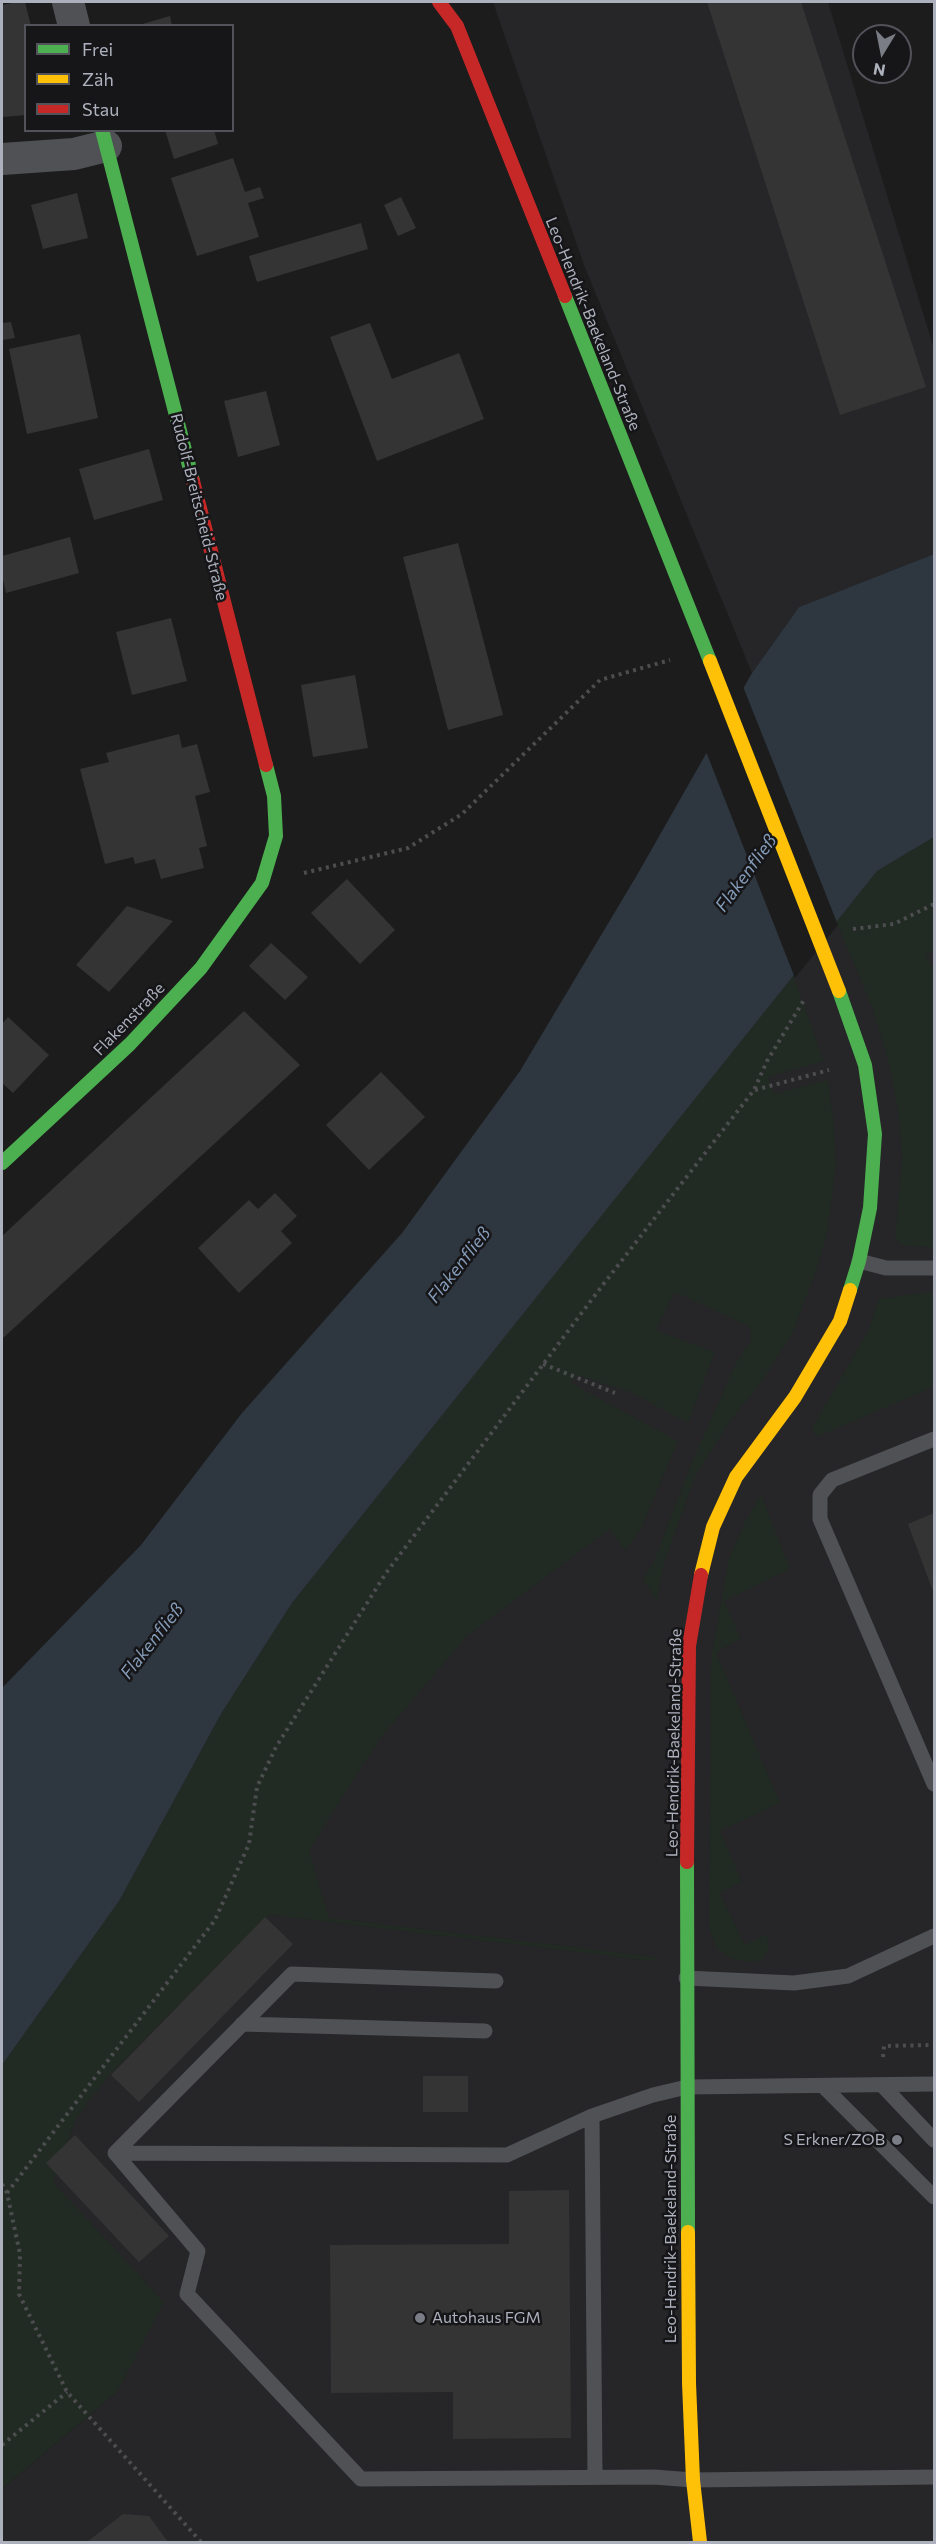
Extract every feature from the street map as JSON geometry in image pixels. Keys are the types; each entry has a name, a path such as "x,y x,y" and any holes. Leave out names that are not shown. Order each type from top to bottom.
{"street":[{"path":"68,2 74,24"},
{"name":"Leo-Hendrik-Baekeland-Straße","path":"439,2 457,26 462,37 839,991 865,1065 875,1134 870,1208 859,1262 840,1321 795,1397 736,1478 712,1527 702,1568 689,1646 686,1978 689,2383 693,2480 700,2542"},
{"path":"2,159 74,154 104,138"},
{"name":"Rudolf-Breitscheid-Straße","path":"104,138 274,796 276,836 262,884"},
{"name":"Flakenstraße","path":"2,1163 138,1036 201,968 262,884"}],"lane":[{"path":"859,1262 886,1268 934,1268"},
{"path":"934,1439 832,1480 820,1495 820,1519 934,1784"},
{"path":"686,1978 794,1983 848,1976 934,1936"},
{"path":"115,2153 292,1974 496,1981"},
{"path":"242,2024 485,2031"},
{"path":"882,2085 934,2140"},
{"path":"115,2153 507,2155 592,2116 654,2095 687,2087 932,2086"},
{"path":"824,2087 934,2197"},
{"path":"592,2116 595,2477"},
{"path":"115,2153 198,2251 188,2294 361,2479 666,2477 693,2480 934,2477"}],"path":[{"path":"262,884 408,848 462,813 600,680 674,659"},
{"path":"848,929 894,924 934,904"},
{"path":"7,2193 215,1920 249,1844 257,1787 276,1746 386,1573 754,1090 767,1061 810,990"},
{"path":"754,1090 829,1070"},
{"path":"543,1364 615,1394"},
{"path":"884,2046 934,2045"},
{"path":"2,2184 7,2193 20,2254 19,2294 67,2392 201,2542"},
{"path":"2,2445 67,2392"}],"shaded area":[{"path":"493,2 828,2 934,349 934,554 799,607 752,673 584,265"},
{"path":"934,837 934,2542 2,2542 2,2489 118,2391 32,2204 2,2065 44,2007 292,1603 877,871"},
{"path":"934,837 934,950 926,955 934,971 934,1248 902,1245 895,1239 902,1158 899,1117 890,1067 872,1007 836,921 877,871"},
{"path":"793,975 824,1061 768,1077 774,1094 828,1080 834,1125 836,1166 827,1234 793,1332 765,1377 728,1424 695,1477 663,1566 657,1602 643,1579 653,1564 691,1464 736,1363 751,1340 750,1327 675,1292 656,1330 715,1352 688,1423 630,1392 577,1375 571,1383 678,1441 641,1529 625,1551 610,1529 467,1636 379,1740 309,1850 329,1918 655,1957 655,1961 271,1915 265,1917 109,2075 77,2117 53,2182 164,2302 118,2391 2,2489 2,2065 119,1901 221,1714 292,1603"},
{"path":"934,1291 934,1387 816,1437 812,1428 868,1331 879,1299"},
{"path":"761,1494 790,1569 724,1601 741,1639 716,1652 780,1803 720,1831 742,1882 720,1893 745,1945 767,1934 769,1948 763,1960 748,1962 732,1959 717,1949 709,1929 711,1670 712,1652 729,1558"}],"water":[{"name":"Flakenfließ","path":"934,554 934,837 877,871 292,1603 221,1714 119,1901 2,2065 2,1688 141,1545 242,1413 402,1233 520,1071 637,875 752,673 799,607"}],"pier":[{"path":"742,684 838,925 795,978 705,749"}],"building":[{"path":"25,2 30,24 24,24 24,115 2,117 2,5"},
{"path":"707,2 801,2 926,387 840,415"},
{"path":"170,16 172,24 142,24"},
{"path":"166,132 215,132 218,144 174,159"},
{"path":"233,158 245,192 260,187 264,198 248,203 259,237 197,256 171,178"},
{"path":"77,193 88,238 43,249 31,205"},
{"path":"401,197 416,228 398,236 384,205"},
{"path":"361,223 368,249 257,282 249,256"},
{"path":"11,322 15,338 2,340 2,323"},
{"path":"370,323 392,379 459,353 484,419 377,461 330,337"},
{"path":"80,334 98,418 27,434 9,349"},
{"path":"266,391 280,445 238,457 224,401"},
{"path":"149,449 163,500 94,520 79,469"},
{"path":"70,537 79,573 6,593 2,575 2,556"},
{"path":"458,543 503,715 448,730 403,557"},
{"path":"171,618 187,681 132,695 116,632"},
{"path":"355,675 368,748 313,757 301,685"},
{"path":"179,734 182,748 197,744 210,792 195,796 207,846 199,848 204,868 161,879 155,859 135,864 133,857 105,864 80,769 109,762 106,753"},
{"path":"347,879 395,930 360,964 311,913"},
{"path":"127,906 173,921 109,992 76,965"},
{"path":"271,943 308,977 285,1000 249,966"},
{"path":"244,1011 300,1065 2,1339 2,1236"},
{"path":"8,1017 49,1055 13,1093 2,1083 2,1024"},
{"path":"381,1072 425,1117 369,1170 326,1125"},
{"path":"275,1193 297,1216 281,1231 292,1243 239,1293 198,1248 249,1200 258,1209"},
{"path":"934,1513 934,1594 908,1524"},
{"path":"265,1917 293,1944 139,2102 111,2075"},
{"path":"423,2076 468,2076 468,2112 423,2112"},
{"path":"75,2135 169,2236 139,2262 46,2163"},
{"path":"569,2190 571,2438 453,2439 453,2392 331,2393 330,2245 509,2244 509,2191"},
{"path":"123,2514 149,2516 168,2542 87,2542"}],"traffic: fast":[{"path":"103,132 193,481"},
{"path":"565,296 710,661"},
{"path":"2,1163 130,1044 201,968 262,883 276,836 274,796 266,765"},
{"path":"839,991 865,1065 875,1134 870,1208 859,1261 850,1290"},
{"path":"687,1862 688,2232"}],"traffic: slow":[{"path":"710,661 839,991"},
{"path":"701,1575 713,1527 736,1477 795,1397 840,1321 850,1290"},
{"path":"688,2232 689,2383 693,2480 700,2542"}],"traffic: jam":[{"path":"439,2 457,26 565,296"},
{"path":"193,481 266,765"},
{"path":"687,1862 689,1646 701,1575"}],"place":[{"name":"S Erkner/ZOB","path":"897,2140"},
{"name":"Autohaus FGM","path":"420,2318"}]}
